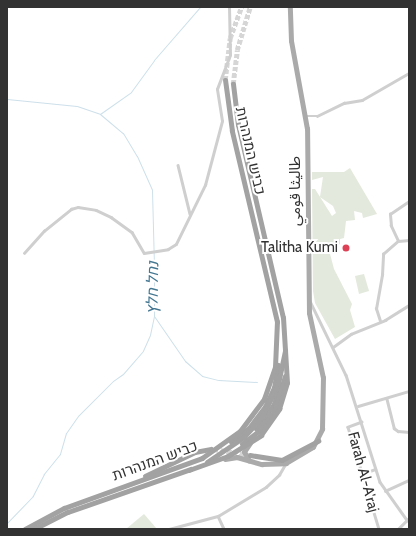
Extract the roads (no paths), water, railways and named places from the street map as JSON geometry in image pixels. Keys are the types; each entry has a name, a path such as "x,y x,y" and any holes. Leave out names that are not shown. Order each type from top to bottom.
{"highway":[{"name":"כביש המנהרות","path":"25,529 64,508 202,458 244,433 273,401 278,373 278,337 272,301 229,116 225,80"},
{"name":"כביש המנהרות","path":"233,84 238,125 285,329 286,345"},
{"path":"204,465 246,439 264,420 285,380 287,354 286,345"},
{"path":"189,470 204,465 250,443 265,430 278,384 286,345"},
{"path":"189,470 223,453 244,437 262,417 273,401"},
{"path":"250,455 282,460 318,441"},
{"path":"116,488 196,452 211,449"},
{"name":"כביש המנהרות","path":"34,529 74,510 189,470"}],"main road":[{"name":"طاليثا قومي","path":"290,7 291,41 306,116 309,183 309,322 325,391 322,429 318,441"},
{"path":"204,465 231,457 262,464 286,463 310,450 318,441"},
{"path":"249,461 244,452 250,443"}],"street":[{"path":"24,253 44,231 73,208 96,210 111,216 132,232 144,253 173,247 208,177 222,121 217,89 230,55 229,7"},
{"path":"306,116 317,116 344,103 362,100 409,73"},
{"path":"178,165 186,190 190,215"},
{"path":"398,241 391,226 390,214 409,201"},
{"path":"380,321 376,309 382,275 383,254 398,241 409,240"},
{"path":"308,298 333,347 358,406 375,469 385,491 408,519 398,529"},
{"path":"333,347 350,334 385,320 409,305"},
{"path":"358,406 409,391"},
{"path":"387,398 394,428 398,431 409,432"},
{"name":"Farah Al-A'raj","path":"362,422 348,427 380,529"},
{"path":"169,529 218,516 275,479 286,463"},
{"path":"362,474 375,469"},
{"path":"385,491 409,480"},
{"path":"218,516 224,529"}],"waterway":[{"path":"100,114 131,92 154,60 200,7"},
{"name":"נחל חלץ","path":"7,99 77,106 100,114 123,133 137,156 152,190 154,265 154,316 150,335 143,351 123,374 113,381 78,416 66,433 60,454 44,474 33,496 7,523"},
{"path":"154,316 185,361 202,376 218,380 257,382"}],"tunnel":[{"path":"225,80 230,38 241,7"},
{"path":"233,84 237,50 250,7"},
{"path":"214,449 248,455"}],"place":[{"name":"Talitha Kumi","path":"346,248"}]}
